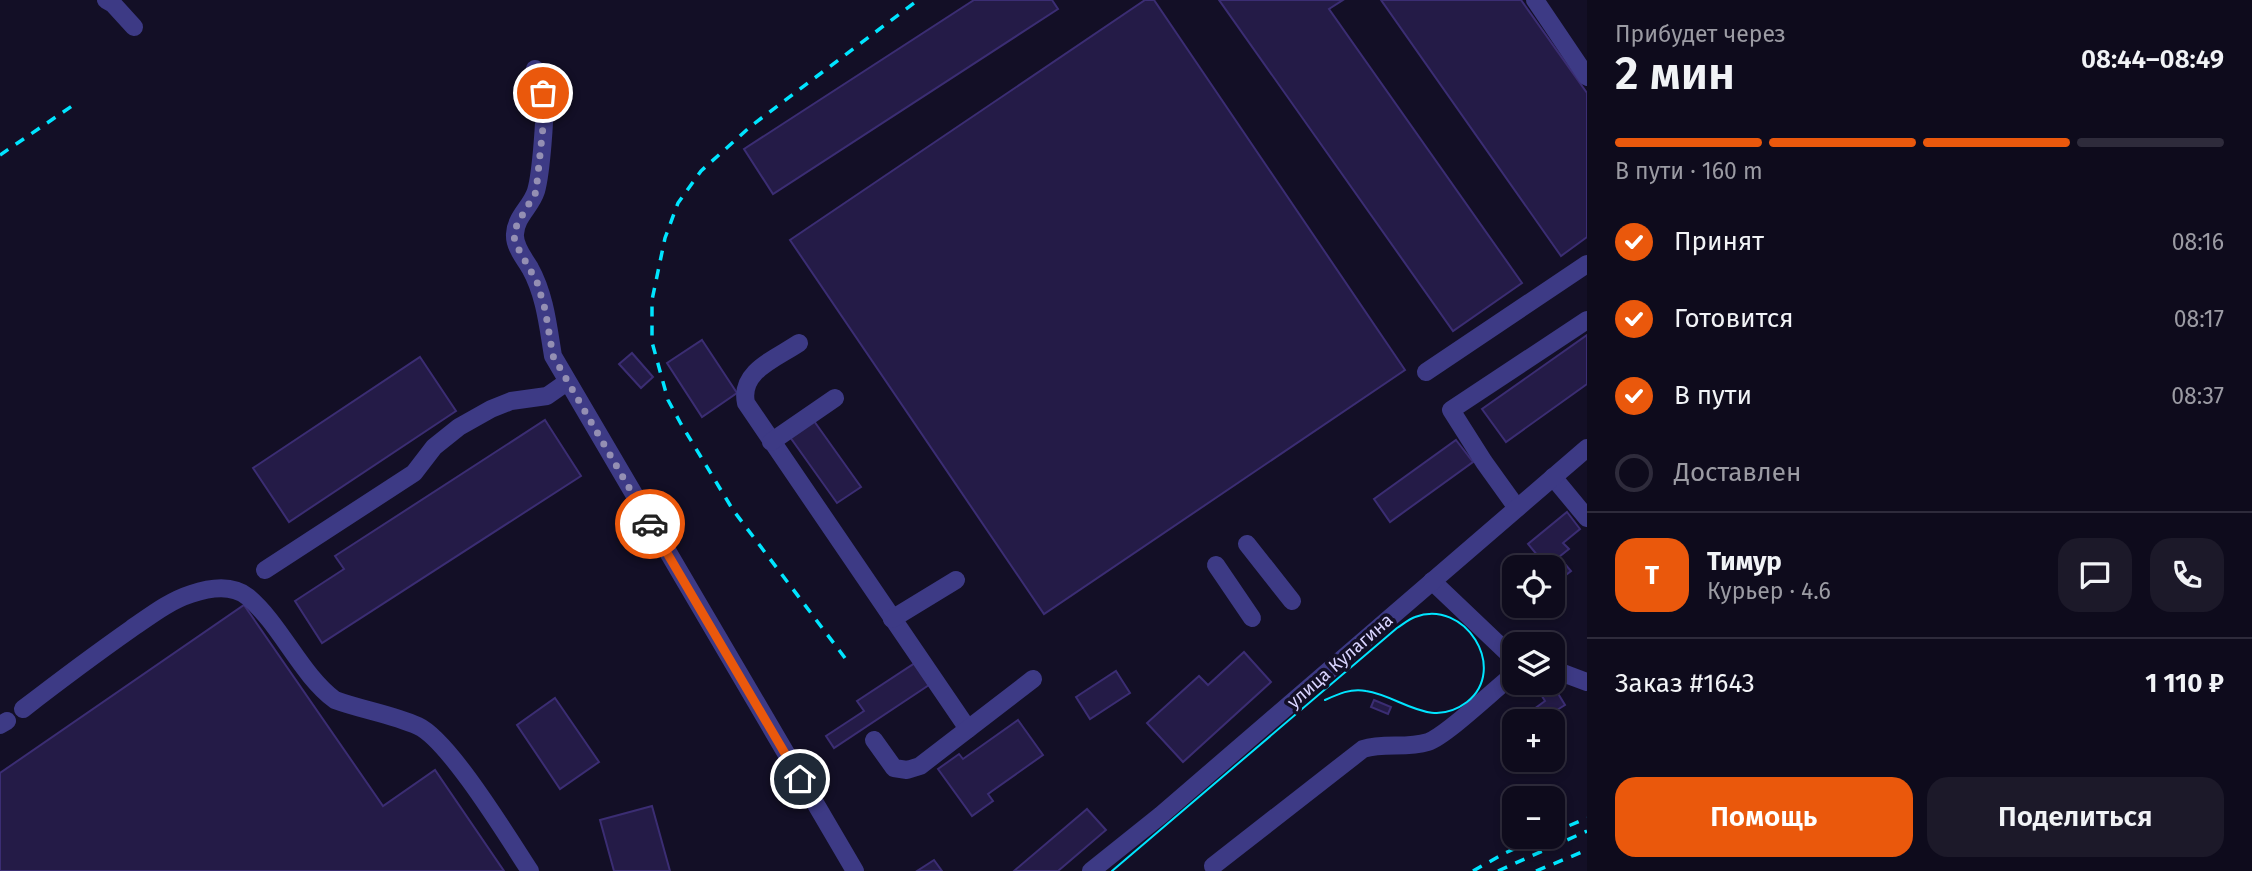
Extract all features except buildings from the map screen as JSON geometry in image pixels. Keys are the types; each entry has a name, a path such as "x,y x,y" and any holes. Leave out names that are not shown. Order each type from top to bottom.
{"street":[{"path":"106,0 134,27"},
{"path":"1535,0 1587,77"},
{"path":"535,69 541,83 544,103 538,179 536,192 517,224 514,237 537,282 545,309 553,356 855,871"},
{"path":"1426,372 1587,264"},
{"path":"1517,508 1451,410 1587,320"},
{"path":"799,343 753,373 745,386 746,403 968,729"},
{"path":"265,570 414,473 434,447 459,427 512,401 547,396 567,382"},
{"path":"771,442 835,398"},
{"name":"улица Кулагина","path":"1091,871 1161,815 1587,448"},
{"path":"1553,477 1587,518"},
{"path":"1247,544 1292,601"},
{"path":"1216,565 1252,618"},
{"path":"892,619 956,580"},
{"path":"1432,582 1502,648"},
{"path":"23,709 163,607 189,594 210,589 235,590 247,597 285,640 325,693 334,700 420,727 435,739 471,783 530,871"},
{"path":"1565,674 1587,682"},
{"path":"874,740 894,768 907,770 920,766 1033,679"},
{"path":"1213,866 1363,749 1382,744 1416,745 1435,740 1502,684"}],"tram line":[{"path":"1112,871 1410,619 1433,614 1450,618 1464,627 1476,640 1482,656 1484,672 1479,688 1467,702 1453,710 1428,712 1360,690 1345,692 1325,700"}],"railway":[{"path":"845,658 733,510 668,400 652,342 652,300 665,238 678,203 701,171 751,126 918,0"},
{"path":"0,155 72,106"},
{"path":"1565,827 1587,818"},
{"path":"1498,871 1587,831"},
{"path":"1473,871 1514,849"},
{"path":"1536,871 1587,850"}],"way so far":[{"path":"543,93 543,127 536,192 523,211 514,237 537,282 545,309 553,356 650,524"}],"route":[{"path":"650,524 800,779"}]}
